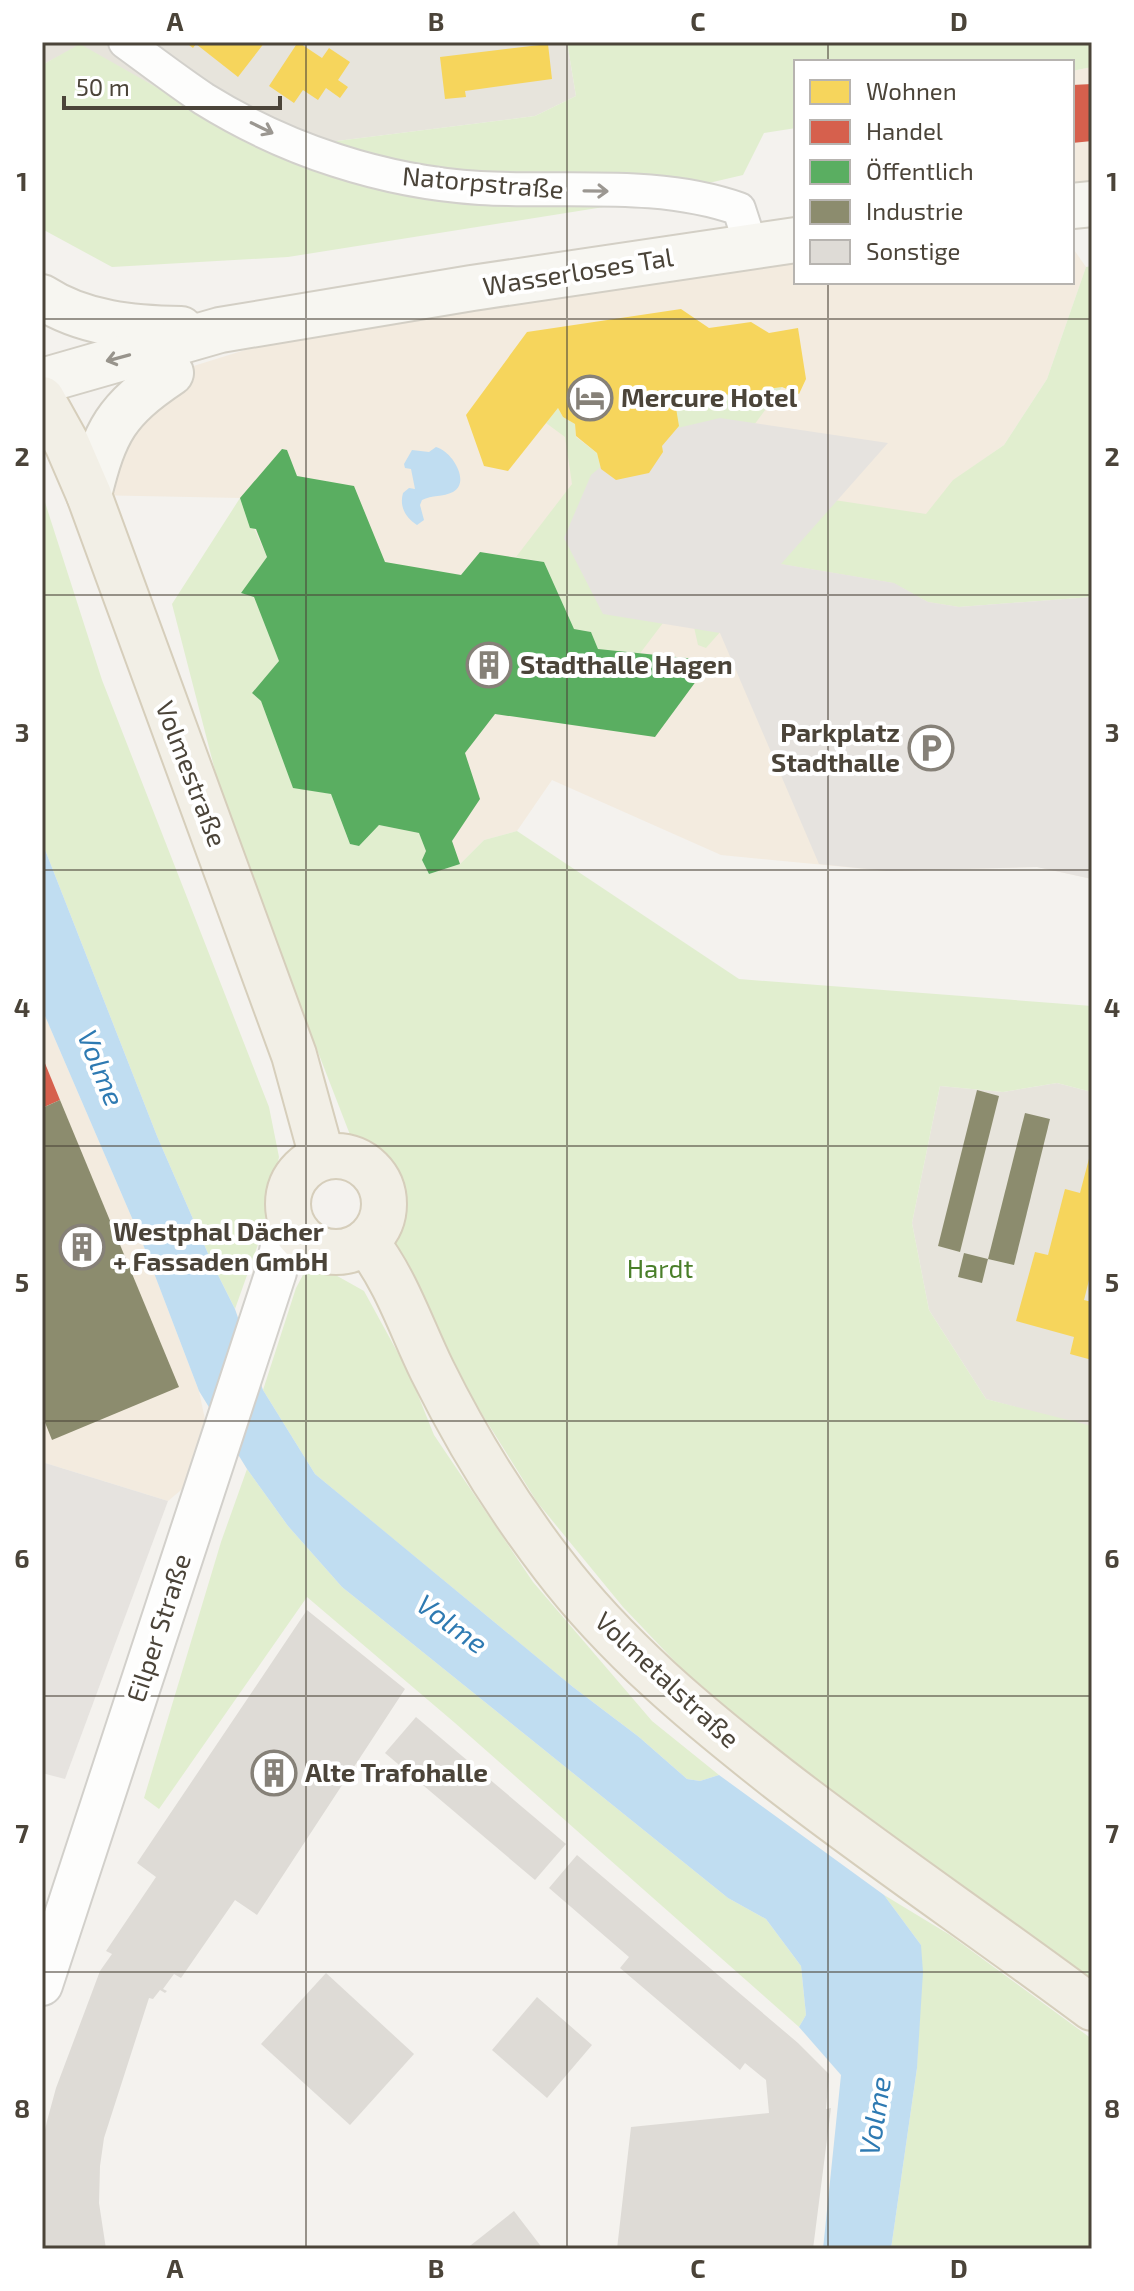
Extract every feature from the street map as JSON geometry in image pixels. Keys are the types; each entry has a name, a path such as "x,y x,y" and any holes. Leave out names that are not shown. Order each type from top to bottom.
{"main road":[{"name":"Wasserloses Tal","path":"44,396 220,330 794,240"},
{"name":"Wasserloses Tal","path":"42,297 68,311 106,323 220,330"},
{"name":"Wasserloses Tal","path":"44,396 171,373 245,350 360,307"},
{"name":"Wasserloses Tal","path":"89,495 99,454 113,423 138,395 171,373"},
{"name":"Volmestraße","path":"44,396 89,495 294,1055 322,1157"},
{"path":"322,1157 351,1157 366,1166 382,1187 385,1203 382,1220 366,1242 353,1249 338,1252 323,1250 299,1232 287,1203 290,1186 298,1173 322,1157"},
{"name":"Volmetalstraße","path":"366,1242 382,1262 432,1370 474,1449 507,1502 554,1566 614,1638 692,1710 755,1761 1092,2008"}],"street":[{"name":"Natorpstraße","path":"125,42 205,99 323,158 396,177 476,188 672,193 710,199 739,209 751,246"},
{"name":"Eilper Straße","path":"42,1985 276,1272 282,1241 299,1232"}],"shaded area":[{"path":"42,42 567,42 576,96 535,116 313,144 200,112 80,45 42,65"},
{"path":"1092,67 1092,204 1074,206 1074,71"},
{"path":"794,240 794,284 1074,284 1074,250 1086,267 1047,379 1004,445 954,480 959,607 1092,597 1092,879 1037,867 887,871 721,855 552,780 517,831 484,840 460,864 429,874 422,860 350,844 331,794 293,788 252,693 241,593 240,498 89,495 171,373 245,350 360,307"},
{"name":"Parkplatz Stadthalle","path":"720,418 888,443 781,564 894,583 928,602 959,607 1092,597 1092,879 1037,867 887,871 819,864 720,633 603,614 564,538 591,475 635,438"},
{"path":"42,1009 141,1239 199,1391 214,1462 168,1501 42,1462"},
{"path":"1057,1083 1092,1092 1092,1426 1088,1427 986,1399 929,1310 912,1223 940,1086 1003,1092"},
{"path":"42,1462 168,1501 65,1779 42,1773"}],"green space":[{"path":"567,42 1092,42 1092,67 1074,71 1074,60 794,60 794,128 764,133 743,175 610,206 288,257 112,267 42,229 42,65 80,44 200,112 313,144 535,116 576,96"},
{"path":"1092,266 1092,597 959,607 928,602 893,583 780,564 706,648 698,645 694,627 663,623 638,656 598,649 591,632 574,629 544,562 516,557 572,484 565,437 546,423 558,408 563,417 575,424 576,437 597,453 601,469 675,402 782,387 743,440 762,489 926,514 953,480 1004,445 1047,379 1086,267"},
{"path":"42,493 102,680 269,1107 279,1157 262,1233 235,1309 157,1136 42,842"},
{"name":"Hardt","path":"240,498 267,557 241,593 254,597 279,661 252,693 261,701 293,787 331,794 350,844 359,846 379,825 419,833 426,851 422,860 429,874 460,864 484,840 517,831 739,979 1092,1006 1092,1092 1057,1083 1003,1092 940,1086 912,1223 929,1310 986,1399 1092,1426 1092,1993 766,1740 684,1671 623,1607 537,1502 447,1358 383,1220 227,817 172,604"},
{"path":"323,1268 364,1291 410,1375 434,1435 533,1582 652,1721 719,1775 700,1781 687,1779 315,1474 263,1390 296,1288 304,1273"},
{"path":"247,1469 288,1526 342,1587 728,1898 766,1919 801,1966 806,2015 799,2027 455,1723 307,1597 159,1809 144,1798 221,1542"},
{"path":"884,1895 950,1935 1092,2039 1092,2249 891,2249 917,2068 921,1945"}],"water":[{"path":"436,447 453,460 460,481 453,492 422,500 420,505 424,520 417,525 403,507 403,493 409,488 415,489 411,469 405,468 404,464 412,450 429,452"},
{"name":"Volme","path":"42,842 157,1136 235,1309 263,1390 315,1474 687,1779 700,1781 719,1775 884,1895 921,1945 923,1972 917,2068 891,2249 823,2249 841,2075 799,2027 806,2015 801,1966 766,1919 728,1898 342,1587 288,1526 247,1469 199,1391 141,1239 42,1009"}],"building: Wohnen":[{"path":"185,42 265,42 238,77 196,44 193,48"},
{"path":"298,42 322,58 329,48 350,62 338,80 348,87 340,98 326,88 318,100 303,90 294,103 269,86"},
{"path":"548,44 552,79 465,91 466,97 445,99 440,57"},
{"name":"Mercure Hotel","path":"681,309 709,328 751,322 769,333 798,328 806,379 799,394 782,387 675,402 679,426 662,446 663,452 649,473 616,480 601,469 597,453 576,436 575,424 563,417 558,408 508,471 484,466 466,415 527,332"},
{"path":"1091,1151 1092,1268 1084,1300 1092,1302 1092,1360 1070,1354 1074,1337 1016,1321 1035,1252 1048,1255 1065,1189 1080,1193"}],"building: Handel":[{"path":"1092,84 1092,141 1074,143 1074,85"},
{"path":"42,1056 60,1100 42,1108"}],"building: Öffentlich":[{"name":"Stadthalle Hagen","path":"282,449 287,450 297,476 354,486 385,562 461,575 480,552 544,562 574,629 591,632 598,649 696,659 705,669 655,737 495,714 465,753 480,799 452,841 460,864 429,874 422,860 426,851 419,833 379,825 359,846 350,844 331,794 293,788 261,701 252,693 279,661 254,597 241,593 267,557 256,529 250,528 240,498"}],"building: Industrie":[{"path":"977,1090 999,1096 960,1252 938,1246"},
{"name":"Westphal Dächer + Fassaden GmbH","path":"60,1100 179,1387 52,1440 42,1415 42,1108"},
{"path":"1025,1113 1050,1119 1014,1265 988,1259"},
{"path":"964,1253 988,1259 982,1283 958,1277"}],"building: Sonstige":[{"path":"307,1610 405,1689 257,1915 235,1900 181,1978 174,1974 163,1989 167,1991 165,1993 160,1990 153,1999 149,1998 104,2138 99,2203 106,2249 42,2249 42,2144 47,2121 56,2088 100,1971 112,1954 106,1951 156,1877 137,1863"},
{"path":"416,1717 566,1844 535,1880 385,1753"},
{"path":"577,1855 798,2043 829,2074 826,2109 831,2108 813,2249 617,2249 631,2127 769,2113 766,2080 745,2063 740,2070 620,1968 629,1957 549,1888"},
{"path":"326,1973 414,2054 350,2125 261,2044"},
{"path":"537,1997 592,2045 547,2098 492,2050"},
{"path":"514,2211 543,2249 466,2249"}],"place":[{"name":"Mercure Hotel","path":"590,398"},
{"name":"Stadthalle Hagen","path":"489,665"},
{"name":"Parkplatz Stadthalle","path":"931,748"},
{"name":"Westphal Dächer + Fassaden GmbH","path":"82,1247"},
{"name":"Alte Trafohalle","path":"274,1773"}]}
